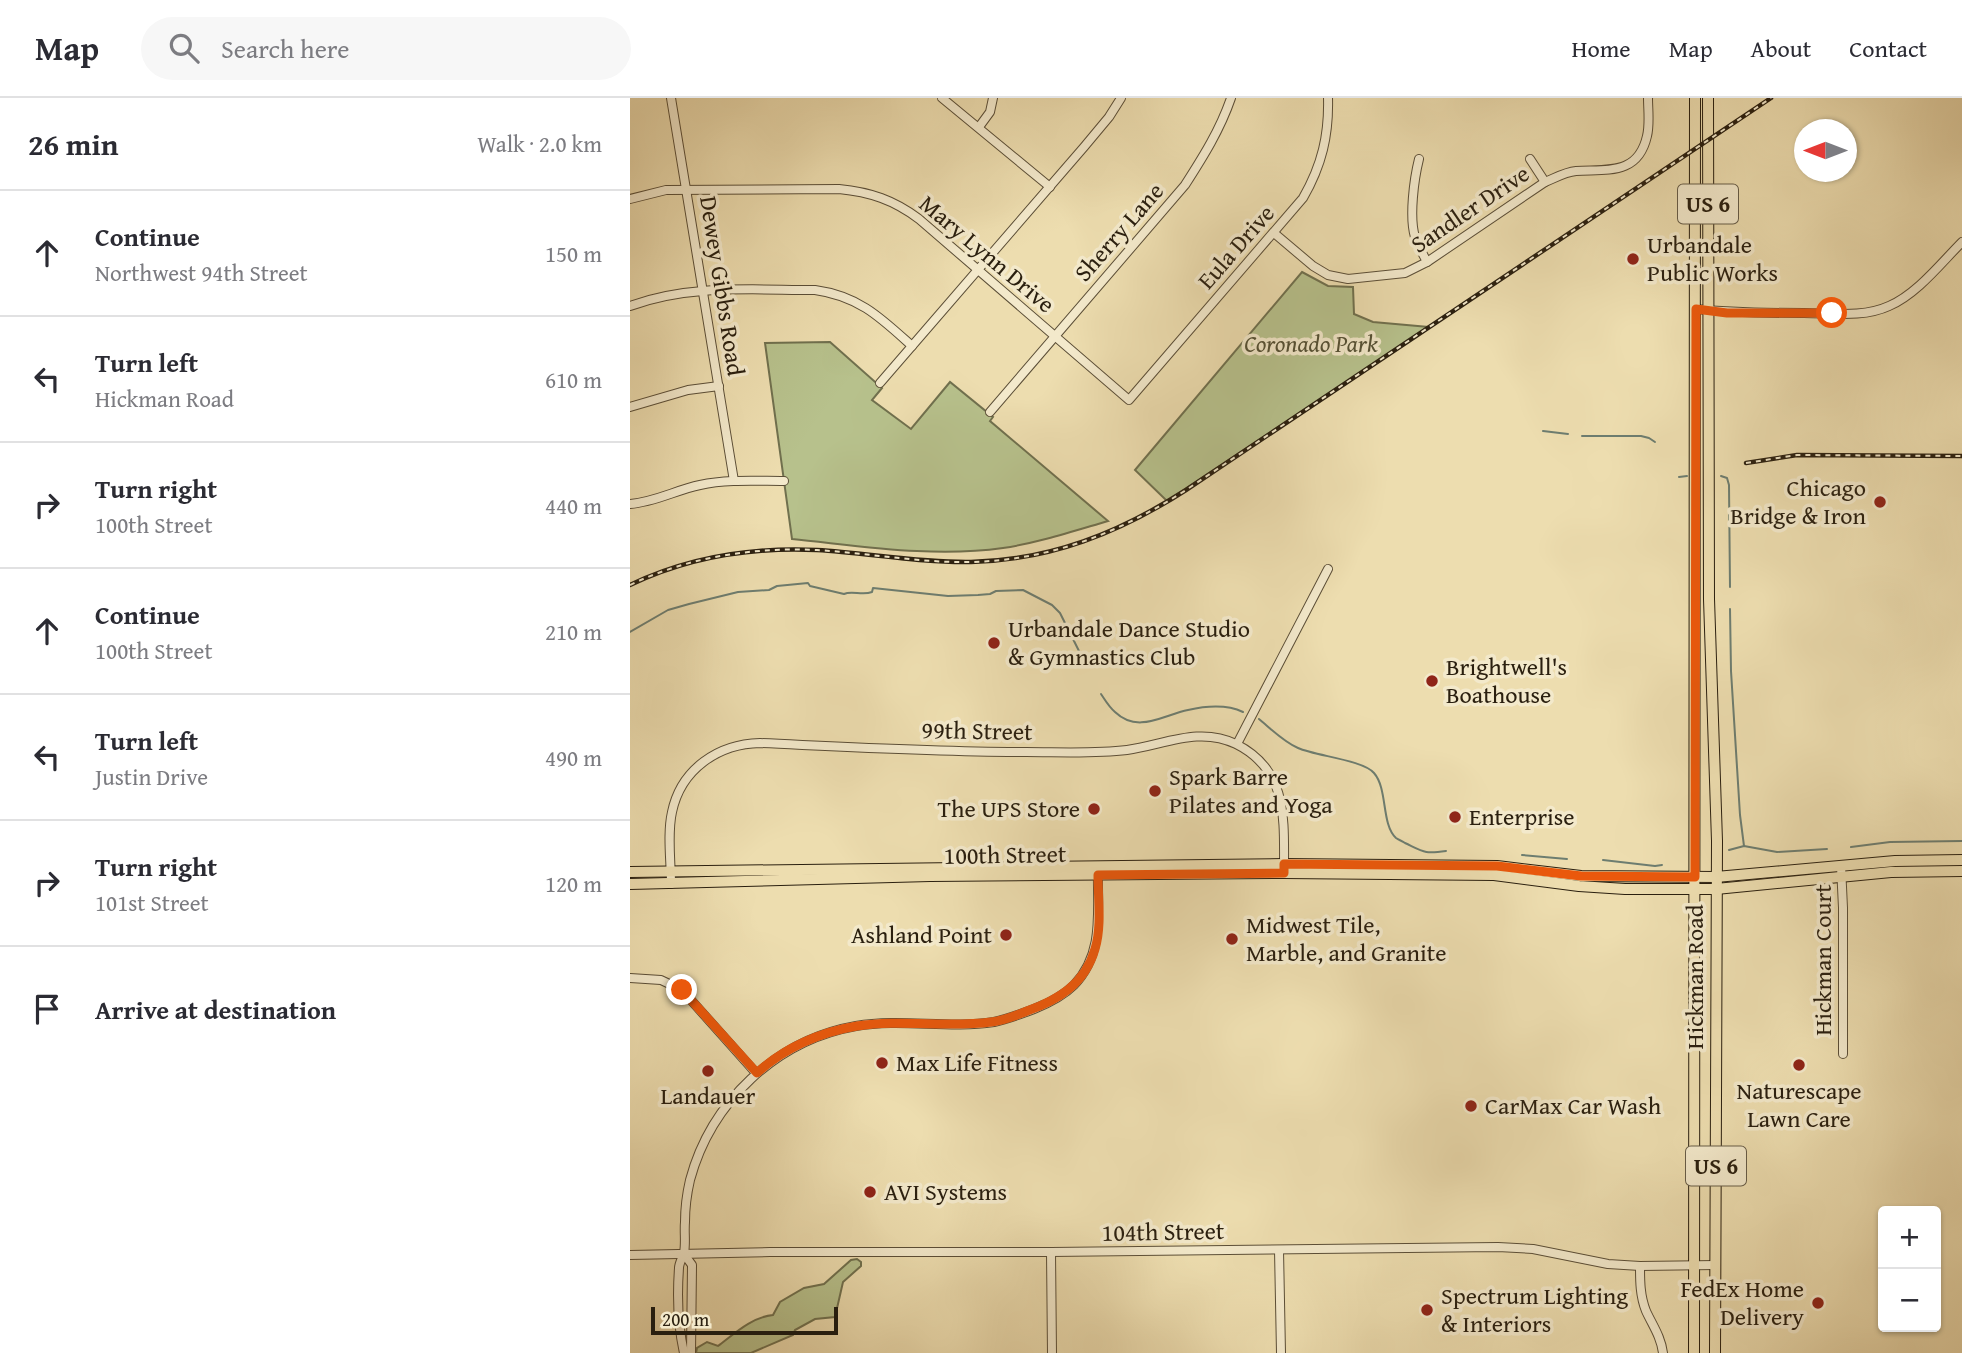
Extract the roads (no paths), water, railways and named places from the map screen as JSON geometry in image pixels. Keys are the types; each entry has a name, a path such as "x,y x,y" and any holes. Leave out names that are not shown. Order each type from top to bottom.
{"main road":[{"name":"Hickman Road","path":"1694,1353 1695,98"},
{"name":"Hickman Road","path":"1708,98 1709,599 1716,877 1715,1353"},
{"path":"1842,872 1895,861 1962,860"},
{"name":"100th Street","path":"630,872 1284,868 1494,875 1625,889 1695,883 1716,877 1842,872"},
{"name":"100th Street","path":"630,884 1098,870"},
{"path":"1842,872 1962,871"},
{"name":"100th Street","path":"1695,883 1716,889 1842,872"}],"street":[{"name":"Dewey Gibbs Road","path":"671,98 734,481"},
{"path":"942,98 1050,187"},
{"path":"979,127 990,112 992,98"},
{"path":"880,383 1050,187 1109,117 1121,98"},
{"name":"Sherry Lane","path":"990,412 1185,185 1209,149 1231,98"},
{"name":"Eula Drive","path":"1129,400 1303,198 1318,168 1327,137 1328,98"},
{"name":"Sandler Drive","path":"1274,233 1318,270 1338,278 1405,274 1510,208 1545,182 1564,173 1602,172 1627,165 1637,157 1648,134 1648,98"},
{"path":"1419,159 1414,179 1413,226 1427,262"},
{"path":"1530,159 1545,182"},
{"name":"Mary Lynn Drive","path":"630,199 666,190 839,189 873,194 908,211 1129,400"},
{"path":"1696,309 1727,313 1854,313 1878,310 1909,294 1962,242"},
{"path":"630,306 656,298 703,290 816,290 839,295 872,310 912,346"},
{"path":"630,407 688,390 719,386"},
{"path":"630,505 652,501 710,482 784,481"},
{"path":"1237,744 1328,569"},
{"name":"99th Street","path":"671,884 671,816 681,786 692,771 712,755 735,746 760,743 968,752 1099,752 1136,748 1180,737 1203,735 1227,740 1258,759 1277,786 1284,813 1284,868"},
{"path":"684,1353 680,1326 679,1267 684,1254 686,1200 696,1160 732,1099 757,1073 780,1055 799,1044 837,1030 878,1024 992,1022 1013,1017 1054,1000 1081,978 1092,958 1098,935 1098,870"},
{"name":"Hickman Court","path":"1842,872 1843,1054"},
{"path":"630,978 661,980 682,990 757,1073"},
{"name":"104th Street","path":"630,1255 1523,1248 1596,1262 1640,1266 1716,1265"},
{"path":"1279,1250 1281,1353"},
{"path":"1051,1252 1052,1353"},
{"path":"684,1254 692,1265 691,1353"},
{"path":"1640,1266 1641,1296 1656,1328 1663,1353"}],"waterway":[{"path":"1543,431 1568,434"},
{"path":"1582,436 1641,436 1655,442"},
{"path":"1679,477 1687,476"},
{"path":"1721,476 1727,478 1729,485 1730,587"},
{"path":"630,632 668,610 738,592 769,590 777,586 808,583 810,586 844,594 868,593 872,592 873,588 948,596 1023,590 1052,605 1060,613 1086,665"},
{"path":"1730,609 1731,671 1744,846"},
{"path":"1101,694 1115,712 1133,722 1151,721 1209,707 1243,712"},
{"path":"1259,719 1298,748 1350,761 1374,773 1381,788 1388,824 1396,838 1424,852 1446,851"},
{"path":"1851,847 1890,842 1962,841"},
{"path":"1729,850 1744,846 1777,852 1827,849"},
{"path":"1522,855 1567,859"},
{"path":"1603,860 1662,865"}],"railway":[{"path":"630,585 675,567 745,552 817,550 971,562 1057,550 1110,531 1186,490 1771,98"},
{"path":"1746,463 1797,455 1962,456"}],"place":[{"name":"Urbandale Public Works","path":"1633,259"},
{"name":"Chicago Bridge & Iron","path":"1880,502"},
{"name":"Urbandale Dance Studio & Gymnastics Club","path":"994,643"},
{"name":"Brightwell's Boathouse","path":"1432,681"},
{"name":"Spark Barre Pilates and Yoga","path":"1155,791"},
{"name":"The UPS Store","path":"1094,809"},
{"name":"Enterprise","path":"1455,817"},
{"name":"Ashland Point","path":"1006,935"},
{"name":"Midwest Tile, Marble, and Granite","path":"1232,939"},
{"name":"Max Life Fitness","path":"882,1063"},
{"name":"Naturescape Lawn Care","path":"1799,1065"},
{"name":"Landauer","path":"708,1071"},
{"name":"CarMax Car Wash","path":"1471,1106"},
{"name":"AVI Systems","path":"870,1192"},
{"name":"FedEx Home Delivery","path":"1818,1303"},
{"name":"Spectrum Lighting & Interiors","path":"1427,1310"}],"park label":[{"name":"Coronado Park","path":"1311,344"}]}
